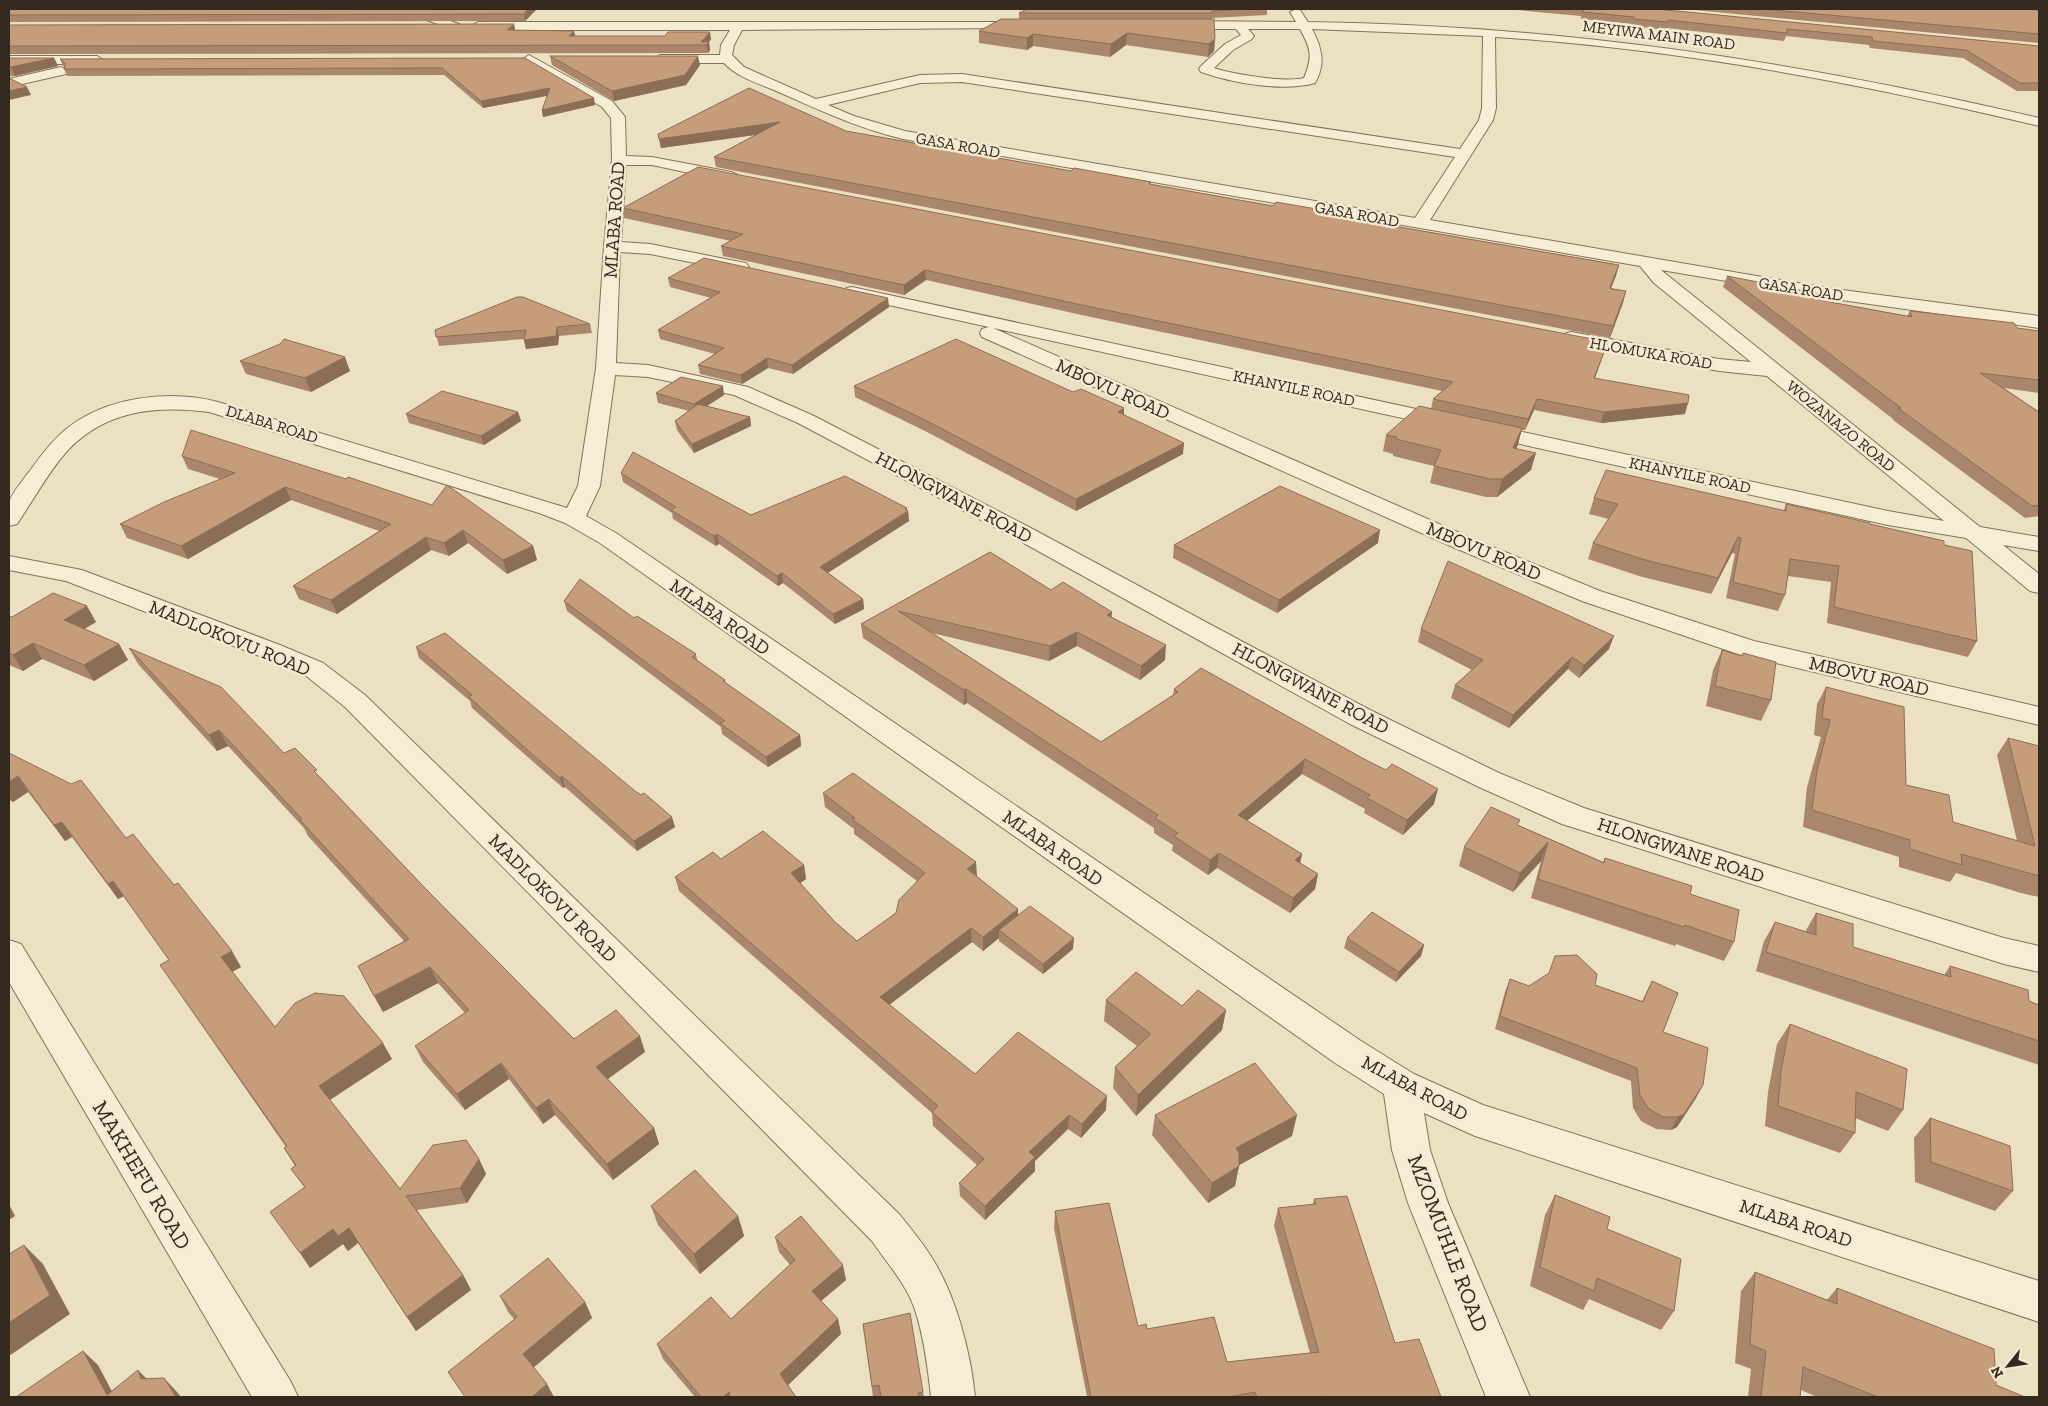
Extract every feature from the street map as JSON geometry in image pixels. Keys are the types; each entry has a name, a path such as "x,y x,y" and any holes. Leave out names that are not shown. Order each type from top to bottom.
{"street":[{"path":"418,9 419,14 455,26"},
{"path":"1239,25 1248,36 1253,38 1229,47 1205,69 1216,74 1239,78 1306,82 1312,77 1317,61 1310,47 1304,25 1294,9"},
{"path":"416,26 738,26 884,21 1037,26"},
{"name":"MEYIWA MAIN ROAD","path":"1162,25 1388,27 1489,33 1644,48 1732,60 1932,97 2039,122"},
{"path":"647,59 726,59 726,48 738,26"},
{"path":"1419,224 1486,120 1489,108 1489,33"},
{"name":"MLABA ROAD","path":"558,59 524,59 607,104 618,117 619,160 612,246 606,368 589,486 573,518 608,538 1332,1041 1401,1085 1475,1120 2039,1302"},
{"name":"GASA ROAD","path":"726,59 740,70 813,104 849,119 903,135 1854,298 2039,322"},
{"path":"9,60 101,60 9,83"},
{"path":"813,104 920,79 962,78 1464,154"},
{"path":"619,160 652,162 749,180"},
{"path":"612,246 677,253 754,270"},
{"name":"WOZANAZO ROAD","path":"1646,263 1660,279 1770,370 2039,586"},
{"name":"KHANYILE ROAD","path":"830,287 1888,518 1976,535 2039,544"},
{"name":"MBOVU ROAD","path":"955,315 1075,372 1463,543 1591,596 1747,648 2039,716"},
{"name":"HLOMUKA ROAD","path":"1552,335 1678,359 1770,370"},
{"path":"1075,372 1112,348"},
{"name":"HLONGWANE ROAD","path":"606,368 648,371 741,391 805,419 1019,531 1360,716 1489,780 1565,812 1645,840 1966,940 2039,959"},
{"name":"DLABA ROAD","path":"9,519 56,451 73,433 94,421 123,410 152,404 180,402 212,406 547,508 573,518"},
{"name":"MADLOKOVU ROAD","path":"9,563 73,575 271,651 314,669 354,701 886,1228 918,1272 936,1306 951,1378 953,1397"},
{"name":"MAKHEFU ROAD","path":"9,953 276,1397"},
{"name":"MZOMUHLE ROAD","path":"1401,1085 1412,1150 1428,1203 1508,1397"}],"building":[{"path":"9,9 528,9 524,14 9,15"},
{"path":"1027,9 1249,9 1212,11 1212,13 1019,13"},
{"path":"1584,9 1656,9 2039,46 2039,83 2020,83 1966,50 1873,41 1872,37 1787,29 1787,33 1668,20 1668,22 1634,19 1634,17 1583,12"},
{"path":"1762,9 2039,10 2039,34"},
{"path":"1001,19 1214,19 1215,39 1209,44 1127,33 1111,44 1033,34 1027,38 979,31"},
{"path":"514,24 507,30 574,31 569,36 665,36 668,32 710,32 701,42 709,42 706,45 9,46 9,25"},
{"path":"550,56 698,56 685,75 612,91"},
{"path":"9,58 54,58 9,67"},
{"path":"525,58 594,98 542,110 550,88 481,101 442,68 64,69 66,64 60,59"},
{"path":"11,79 27,87 9,91 9,80"},
{"path":"749,88 846,131 1071,171 1074,168 1151,182 1149,184 1273,206 1276,202 1345,214 1344,216 1353,219 1619,265 1610,287 1611,289 1626,291 1613,326 714,157 780,122 659,139 658,134"},
{"path":"698,167 1608,342 1594,378 1689,395 1688,403 1604,412 1537,399 1528,419 1433,399 1453,382 1077,304 925,270 904,285 721,246 743,234 623,208"},
{"path":"704,258 888,298 792,365 767,358 741,375 698,365 724,348 658,330 720,292 668,278"},
{"path":"1727,276 1820,294 1819,300 1912,317 1910,311 2014,323 2017,328 2039,331 2039,380 1980,373 2039,412 2039,505 2032,506 1898,408 1901,408"},
{"path":"517,297 523,297 590,324 557,327 556,336 524,340 526,330 436,337 435,330"},
{"path":"284,339 345,357 305,378 240,361 280,344"},
{"path":"956,339 1073,392 1081,389 1124,408 1118,412 1184,443 1076,499 925,420 854,386"},
{"path":"681,377 723,386 694,404 656,393"},
{"path":"442,391 518,412 481,436 406,414"},
{"path":"698,404 750,417 692,444 675,421"},
{"path":"1419,406 1522,428 1513,448 1536,453 1502,479 1490,479 1434,466 1441,450 1386,435"},
{"path":"191,430 346,479 348,477 432,505 447,485 533,546 503,560 463,530 444,543 426,537 331,600 293,586 391,524 285,487 181,546 120,524 164,502 235,473 182,456"},
{"path":"633,452 751,515 845,476 907,508 905,509 908,511 820,567 863,599 833,614 782,573 777,576 717,534 714,536 671,510 676,507 621,473"},
{"path":"1606,470 1786,511 1786,504 1944,541 1944,545 1972,551 1977,641 1834,607 1839,566 1790,559 1785,595 1733,582 1741,538 1738,537 1718,578 1645,560 1593,543 1618,504 1594,498"},
{"path":"1280,486 1380,530 1279,600 1174,545"},
{"path":"990,552 1051,590 1063,582 1112,612 1107,615 1166,645 1141,666 1077,632 1050,646 898,611 1101,742 1178,692 1174,689 1201,668 1364,759 1386,770 1392,764 1438,789 1407,820 1367,798 1370,795 1305,759 1238,815 1302,854 1295,860 1318,874 1293,898 1219,853 1210,860 1174,836 1178,833 1155,818 1158,815 966,689 964,690 861,624"},
{"path":"1448,561 1614,636 1584,665 1572,657 1513,715 1455,685 1483,660 1421,629"},
{"path":"580,579 634,618 637,616 696,654 692,657 800,735 766,757 720,723 725,721 564,601"},
{"path":"53,593 87,606 64,620 119,644 84,665 33,643 13,655 9,653 9,616 12,617"},
{"path":"445,633 635,791 641,795 644,793 672,817 634,841 562,776 560,778 533,755 469,697 472,695 416,647"},
{"path":"129,648 221,687 284,753 295,748 317,770 314,771 422,885 574,1039 616,1010 640,1036 596,1067 654,1128 607,1164 549,1099 536,1108 501,1063 457,1094 415,1046 469,1010 430,967 374,996 358,966 409,939 300,820 302,819 219,730 209,735"},
{"path":"1722,650 1742,656 1743,653 1776,662 1771,700 1715,686"},
{"path":"1826,687 1904,707 1906,785 1949,795 1953,822 2035,846 2008,738 2039,746 2039,876 1961,854 1962,865 1910,849 1910,840 1812,810 1817,770 1830,720 1822,718"},
{"path":"9,753 71,784 81,780 126,838 133,834 174,885 178,883 232,951 221,957 275,1027 295,1003 315,993 344,996 383,1043 319,1086 400,1189 433,1145 466,1140 479,1159 460,1188 406,1196 463,1275 407,1317 349,1228 338,1236 333,1229 300,1253 270,1212 305,1187 291,1169 296,1165 284,1148 287,1146 160,965 169,960 113,881 108,884 62,822 54,825 18,776 9,782"},
{"path":"853,773 976,862 967,869 1018,909 983,937 971,928 880,997 975,1074 1018,1032 1107,1096 1082,1124 1069,1115 1029,1152 1035,1157 985,1206 959,1183 984,1159 932,1112 938,1106 675,877 713,852 721,859 763,831 804,865 791,873 835,922 857,941 896,913 899,900 925,873 852,819 855,818 823,793"},
{"path":"1491,807 1520,820 1517,825 1604,863 1605,858 1692,886 1690,894 1739,910 1734,942 1538,879 1548,842 1520,873 1464,847"},
{"path":"1030,906 1074,938 1043,964 999,930"},
{"path":"1372,912 1424,945 1399,972 1347,938"},
{"path":"1816,913 1853,924 1853,947 1951,977 1950,966 2028,990 2029,1001 2039,1005 2039,1041 1766,952 1775,922 1816,935"},
{"path":"1577,955 1597,974 1595,985 1643,1002 1652,981 1678,993 1663,1032 1708,1048 1703,1085 1684,1114 1678,1117 1663,1117 1648,1108 1640,1095 1637,1068 1500,1016 1510,979 1529,986 1549,973 1555,956"},
{"path":"1136,972 1182,1006 1198,990 1226,1010 1138,1095 1115,1067 1151,1034 1106,1000"},
{"path":"1790,1024 1907,1069 1903,1110 1856,1092 1855,1133 1778,1106 1781,1071"},
{"path":"1255,1063 1297,1115 1236,1148 1239,1153 1239,1166 1212,1183 1155,1115"},
{"path":"1930,1118 2010,1146 2013,1191 1931,1162"},
{"path":"695,1170 738,1216 694,1254 651,1206"},
{"path":"1555,1195 1610,1217 1607,1229 1681,1259 1674,1311 1597,1278 1594,1291 1540,1267"},
{"path":"1347,1196 1395,1343 1419,1339 1441,1397 1257,1397 1255,1392 1229,1397 1091,1397 1055,1211 1109,1203 1138,1326 1146,1324 1147,1329 1214,1317 1227,1362 1319,1352 1278,1208 1316,1204 1314,1199"},
{"path":"801,1216 843,1265 812,1291 838,1319 780,1374 796,1397 730,1397 729,1392 723,1397 701,1397 657,1344 711,1297 731,1319 795,1260 775,1237"},
{"path":"24,1245 50,1295 9,1323 9,1254"},
{"path":"548,1258 585,1302 523,1354 547,1384 532,1397 465,1397 448,1372 517,1317 500,1296"},
{"path":"1755,1272 1837,1304 1837,1288 1994,1349 1996,1385 2025,1397 1878,1397 1803,1367 1800,1397 1761,1397 1766,1351 1750,1344"},
{"path":"910,1313 923,1392 918,1393 919,1397 881,1397 879,1385 872,1386 863,1324"},
{"path":"83,1351 107,1395 138,1370 141,1379 164,1378 176,1397 16,1397"}]}
